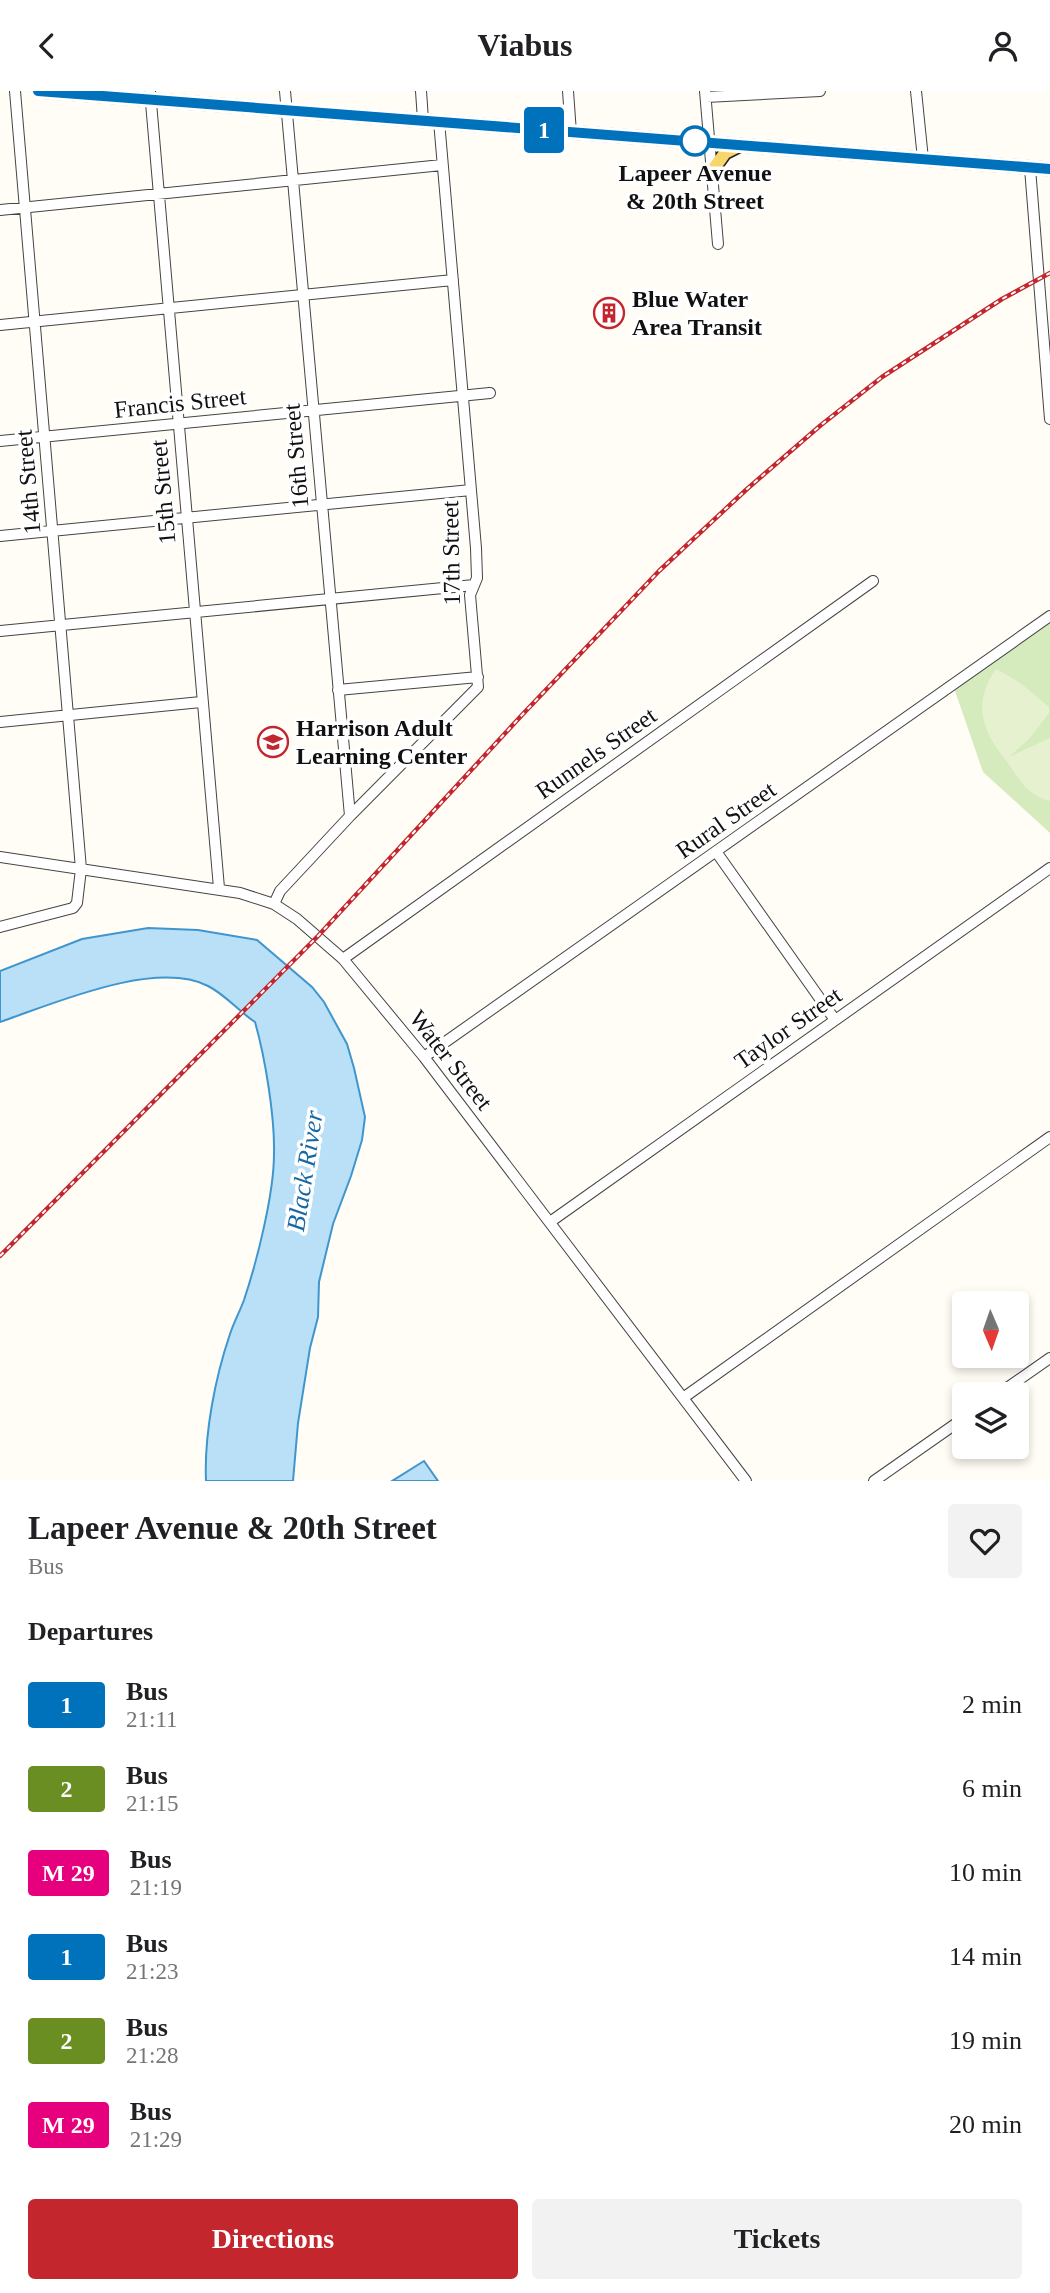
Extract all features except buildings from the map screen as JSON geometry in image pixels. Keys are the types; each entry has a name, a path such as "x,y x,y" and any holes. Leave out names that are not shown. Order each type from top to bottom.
{"main road":[{"path":"38,91 150,95 286,109 1050,169"},
{"path":"712,171 725,153 744,145"}],"street":[{"name":"14th Street","path":"0,927 73,908 77,903 82,869 15,91"},
{"name":"16th Street","path":"285,91 350,816"},
{"path":"421,91 423,120"},
{"path":"568,91 571,132"},
{"path":"719,244 706,94 820,91"},
{"path":"916,91 923,159"},
{"name":"15th Street","path":"150,95 219,888"},
{"name":"17th Street","path":"439,121 477,568 471,595 478,677"},
{"path":"0,210 442,165"},
{"path":"1030,168 1050,419"},
{"path":"0,325 453,280"},
{"name":"Francis Street","path":"0,441 490,393"},
{"path":"0,536 471,491"},
{"name":"Runnels Street","path":"343,959 873,581"},
{"path":"0,631 474,585"},
{"name":"Rural Street","path":"424,1057 1050,616"},
{"path":"274,904 280,891 350,816 475,691 478,677 338,690"},
{"path":"0,722 201,702"},
{"path":"717,853 835,1020"},
{"name":"Water Street","path":"0,857 219,888 274,904 297,919 343,959 424,1057 746,1481"},
{"name":"Taylor Street","path":"550,1222 1050,867"},
{"path":"683,1398 1050,1137"},
{"path":"1016,1382 1050,1358"},
{"path":"874,1481 952,1426"}],"green space":[{"path":"1050,619 1050,833 983,772 954,688"},
{"path":"996,669 1019,682 1049,707 1049,713 1029,739 1009,757 1050,738 1050,801 1034,794 1023,784 996,747 985,726 982,704 984,693"}],"water":[{"name":"Black River","path":"148,928 198,930 257,940 312,987 324,1002 347,1044 354,1068 365,1117 362,1140 333,1224 319,1282 318,1317 310,1348 298,1423 293,1481 206,1481 207,1445 215,1388 230,1334 254,1266 268,1207 273,1170 271,1105 255,1022 208,986 186,979 161,978 104,987 0,1022 0,971 82,939"},
{"path":"424,1461 438,1481 392,1481"}],"railway":[{"path":"0,1256 318,936 659,571 747,489 882,377 1002,299 1050,273"}],"bus line":[{"name":"1","path":"38,91 1050,169"}],"place":[{"name":"Lapeer Avenue & 20th Street","path":"695,141"},
{"name":"Blue Water Area Transit","path":"609,313"},
{"name":"Harrison Adult Learning Center","path":"273,742"}]}
